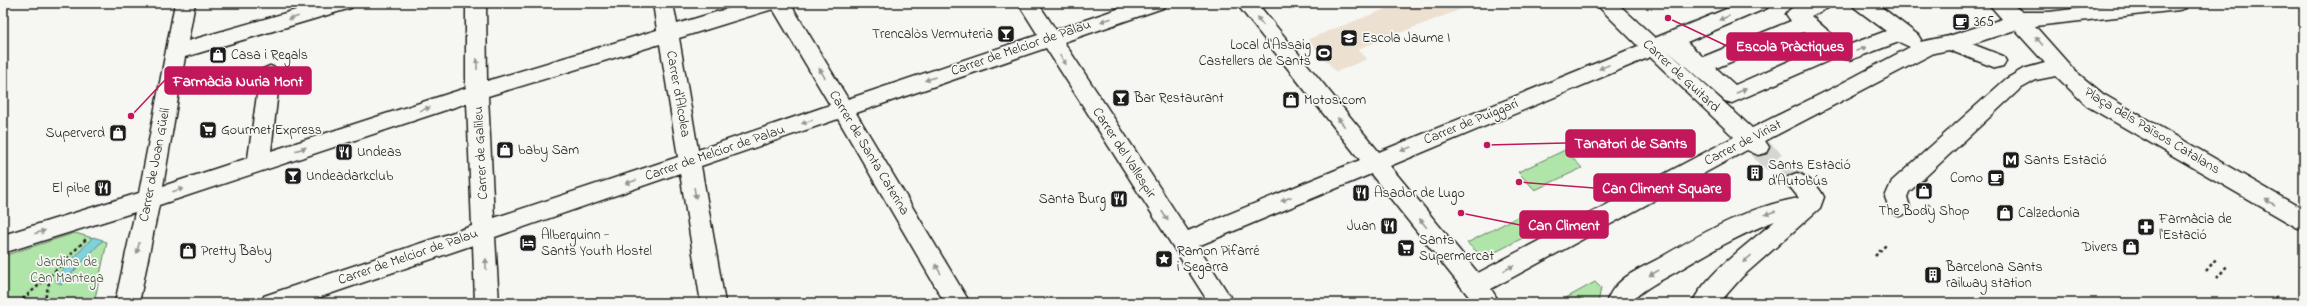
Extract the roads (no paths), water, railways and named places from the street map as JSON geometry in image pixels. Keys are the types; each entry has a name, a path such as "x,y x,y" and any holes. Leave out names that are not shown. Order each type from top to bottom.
{"street":[{"name":"Carrer de Joan Güell","path":"127,303 149,199 185,3"},
{"path":"176,52 344,3"},
{"name":"Carrer de Galileu","path":"476,3 478,92 487,303"},
{"name":"Carrer d'Alcolea","path":"663,3 713,303"},
{"path":"3,244 149,199 478,92 768,3"},
{"name":"Carrer de Santa Caterina","path":"780,3 958,303"},
{"name":"Carrer del Vallespir","path":"1028,3 1049,38 1222,303"},
{"name":"Carrer de Melcior de Palau","path":"273,303 1049,38 1156,3"},
{"path":"1246,3 1373,163 1481,294"},
{"name":"Carrer de Guitard","path":"1605,3 1651,48 1754,143"},
{"name":"Carrer de Puiggarí","path":"1182,243 1760,3"},
{"path":"1821,3 1796,14 1836,49 1850,54 1893,36"},
{"path":"1862,3 1893,36 1923,49"},
{"name":"Plaça dels Països Catalans","path":"1998,3 2016,17 2061,67 2095,100 2304,221"},
{"path":"2016,17 2049,19 2179,3"},
{"name":"Carrer de Viriat","path":"1481,294 1754,143 1868,77 1923,49 1937,44 1950,43 2008,25 2016,17"},
{"path":"1700,66 1805,23"},
{"path":"1672,40 1732,95 1836,49"},
{"path":"1950,43 1996,61"},
{"path":"1909,211 1896,197 1900,187 2013,84 2024,77 2061,67"},
{"path":"258,163 270,74"},
{"path":"1704,303 1734,270 1810,204 1813,197 1797,182"},
{"path":"1618,303 1622,295 1633,285 1744,223 1775,211 1810,204"}],"water":[{"path":"93,237 103,240 61,285 55,280 57,276"}],"tunnel":[{"path":"1758,147 1797,182"}],"place":[{"name":"Escola Pràctiques","path":"1668,18"},
{"name":"365","path":"1961,22"},
{"name":"Trencalòs Vermuteria","path":"1006,34"},
{"name":"Escola Jaume I","path":"1349,38"},
{"name":"Local d'Assaig Castellers de Sants","path":"1324,53"},
{"name":"Casa i Regals","path":"218,55"},
{"name":"Bar Restaurant","path":"1121,98"},
{"name":"Motos.com","path":"1291,100"},
{"name":"Farmàcia Nuria Mont","path":"131,116"},
{"name":"Gourmet Express","path":"208,130"},
{"name":"Superverd","path":"118,133"},
{"name":"Tanatori de Sants","path":"1487,145"},
{"name":"baby Sam","path":"505,150"},
{"name":"Undeas","path":"344,152"},
{"name":"Sants Estació","path":"2011,160"},
{"name":"Sants Estació d'Autobús","path":"1755,173"},
{"name":"Undeadarkclub","path":"293,176"},
{"name":"Como","path":"1996,178"},
{"name":"Can Climent Square","path":"1519,182"},
{"name":"El pibe","path":"103,188"},
{"name":"The Body Shop","path":"1924,191"},
{"name":"Asador de Lugo","path":"1361,193"},
{"name":"Santa Burg","path":"1119,199"},
{"name":"Can Climent","path":"1461,213"},
{"name":"Calzedonia","path":"2005,213"},
{"name":"Juan","path":"1389,226"},
{"name":"Farmàcia de l'Estació","path":"2146,227"},
{"name":"Alberguinn - Sants Youth Hostel","path":"528,243"},
{"name":"Divers","path":"2131,247"},
{"name":"Sants Supermercat","path":"1406,248"},
{"name":"Pretty Baby","path":"188,251"},
{"name":"Ramon Pifarré i Segarra","path":"1164,259"},
{"name":"Barcelona Sants railway station","path":"1933,275"}],"park label":[{"name":"Jardins de Can Mantega","path":"67,270"}]}
